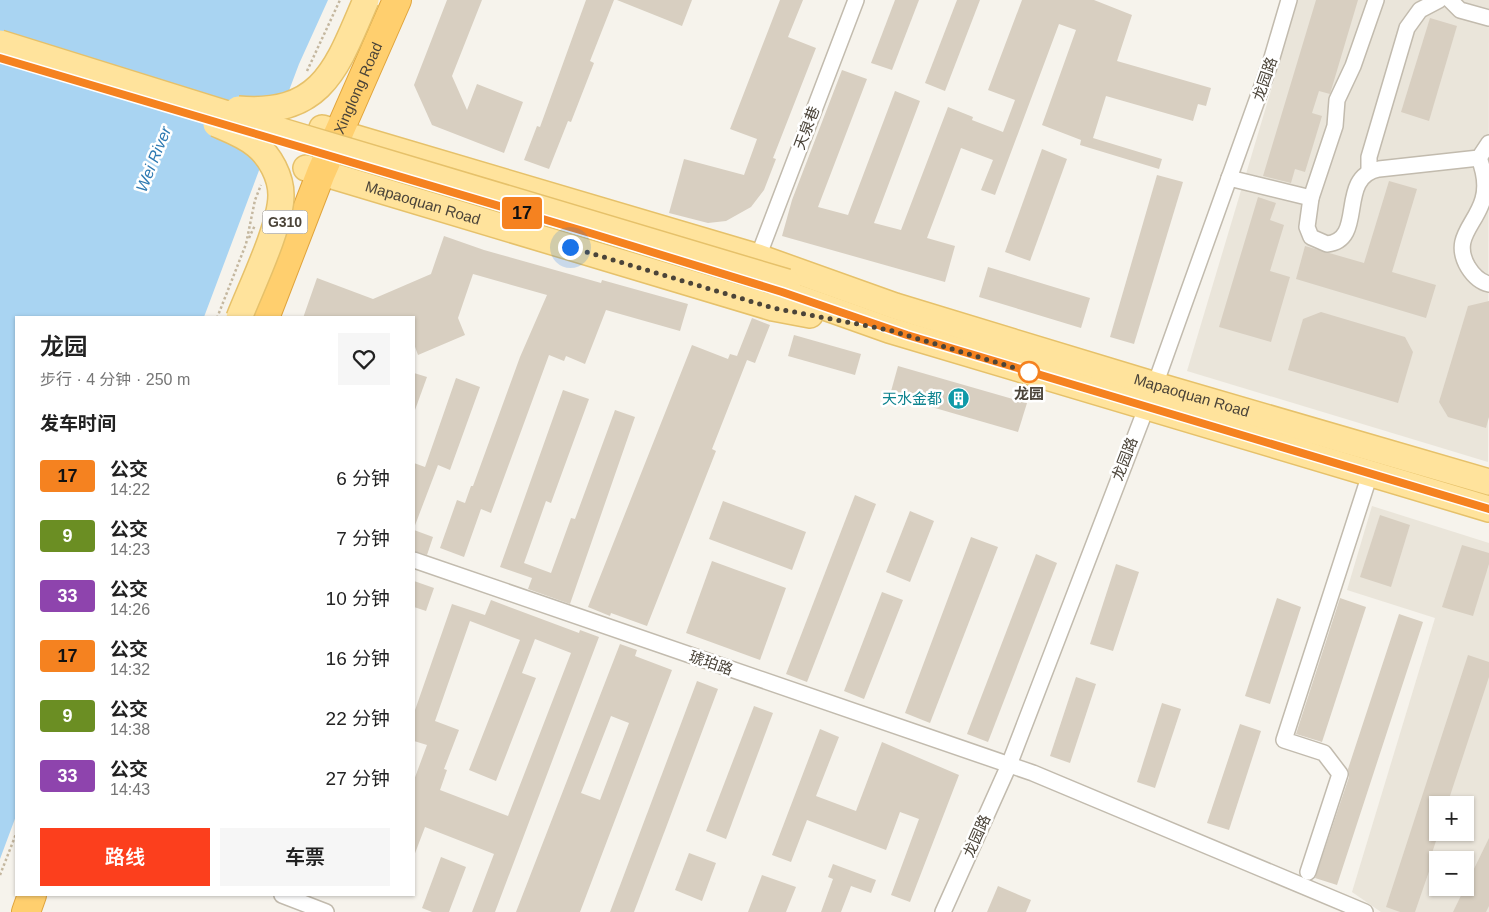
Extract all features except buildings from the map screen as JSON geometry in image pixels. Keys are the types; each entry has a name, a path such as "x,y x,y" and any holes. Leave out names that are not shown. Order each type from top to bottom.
{"highway":[{"name":"Xinglong Road","path":"250,316 314,170 380,0"},
{"name":"Xinglong Road","path":"330,130 397,0"},
{"name":"Xinglong Road","path":"266,316 314,170"},
{"path":"26,912 32,896"},
{"path":"40,912 46,896"}],"main road":[{"path":"0,58 203,112 278,109 305,98 316,91 329,76 344,50 366,0"},
{"path":"0,43 203,112 258,146 270,161 277,175 281,195 278,216 240,316"},
{"name":"Mapaoquan Road","path":"203,112 1149,396 1370,474 1489,509"},
{"name":"Mapaoquan Road","path":"330,130 758,257 892,318"},
{"name":"Mapaoquan Road","path":"314,170 773,308 892,318"},
{"name":"Mapaoquan Road","path":"1149,396 1489,482"}],"street":[{"name":"天泉巷","path":"758,257 856,0"},
{"name":"龙园路","path":"943,912 1010,765 1230,178 1272,61 1289,0"},
{"path":"1376,0 1353,66 1336,100 1335,126 1311,198 1306,226 1308,232 1321,243 1338,241 1348,228 1356,186 1368,172 1379,169 1479,158"},
{"path":"1368,172 1369,157 1407,28 1420,10 1439,0"},
{"path":"1450,0 1460,10 1489,18"},
{"path":"1479,158 1489,143"},
{"path":"1479,158 1484,175 1484,193 1479,210 1466,232 1463,247 1466,263 1470,271 1484,283 1489,284"},
{"path":"1230,178 1311,198"},
{"path":"1308,872 1340,774 1324,753 1284,740 1370,474"},
{"name":"琥珀路","path":"415,560 1010,765 1365,912"},
{"path":"285,896 326,912"}],"path":[{"path":"246,244 258,219"},
{"path":"0,875 15,837"}],"shaded area":[{"path":"1298,0 1489,0 1488,462 1187,371"},
{"path":"1372,506 1489,543 1489,912 1381,912 1352,892 1435,618 1347,590"}],"water":[{"name":"Wei River","path":"0,0 328,0 299,64 204,316 15,316 15,819 0,859"}],"bus line":[{"name":"17","path":"0,58 590,233 782,292 889,330 1489,509"}],"place":[{"name":"龙园","path":"1029,372"},
{"name":"天水金都","path":"958,399"}],"route":[{"path":"570,247 773,308 889,330 1035,374 1029,372"}]}
